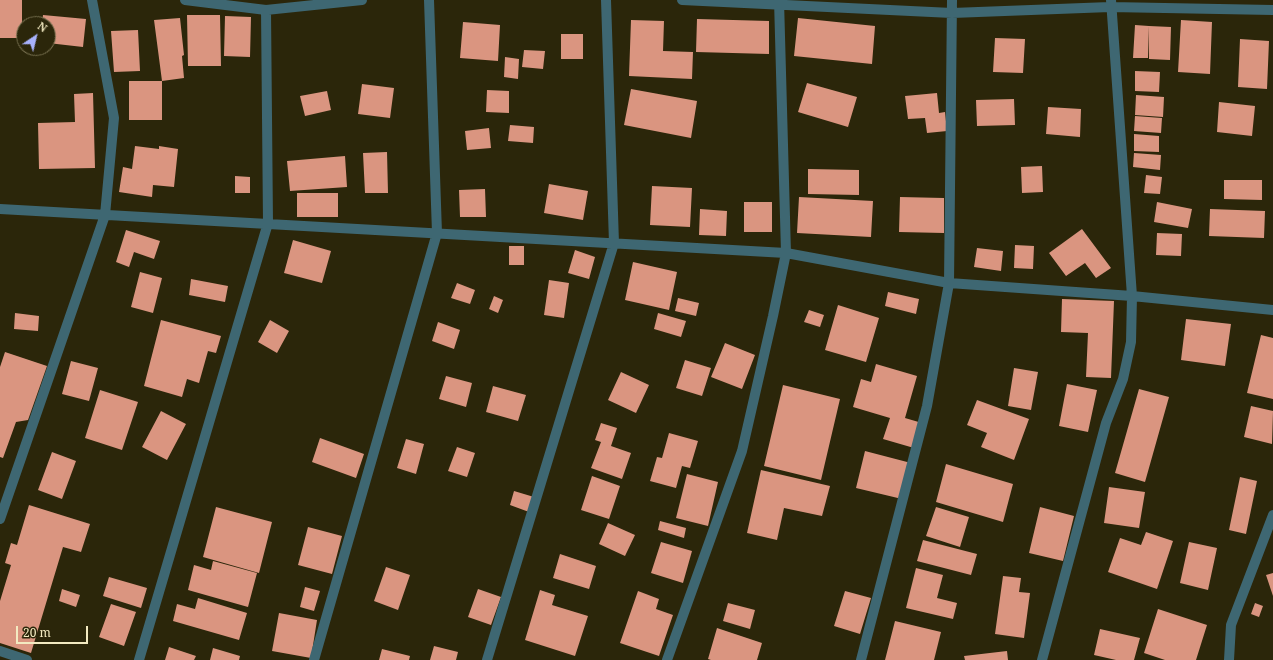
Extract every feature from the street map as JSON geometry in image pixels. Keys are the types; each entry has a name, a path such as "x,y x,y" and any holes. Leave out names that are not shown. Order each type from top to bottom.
{"street":[{"path":"0,519 104,215 114,118 92,0"},
{"path":"185,0 266,10 362,0"},
{"path":"314,660 437,233 429,0"},
{"path":"487,660 614,243 606,0"},
{"path":"682,0 779,2 952,13 1111,4 1273,10"},
{"path":"861,660 927,406 949,283 952,0"},
{"path":"667,660 742,451 786,253 779,2"},
{"path":"1042,660 1106,423 1122,380 1131,342 1132,296 1111,4"},
{"path":"139,660 268,223 266,10"},
{"path":"0,209 786,253 949,283 1132,296 1273,310"},
{"path":"1229,660 1231,625 1273,515"},
{"path":"0,651 27,660"}],"building":[{"path":"0,0 22,0 22,16 16,16 16,38 0,38"},
{"path":"187,15 220,15 221,66 188,66"},
{"path":"56,16 86,19 83,47 56,44"},
{"path":"225,16 251,17 250,57 224,56"},
{"path":"180,18 184,55 182,56 184,78 162,81 154,20"},
{"path":"798,18 875,26 872,64 794,56"},
{"path":"697,19 769,21 769,54 696,52"},
{"path":"631,20 664,21 663,51 693,52 692,79 629,76"},
{"path":"1181,20 1212,22 1210,74 1178,72"},
{"path":"463,22 500,25 498,61 460,58"},
{"path":"1135,25 1149,26 1148,58 1133,58"},
{"path":"1149,26 1171,27 1170,60 1149,59"},
{"path":"138,30 140,71 114,72 111,31"},
{"path":"561,34 583,34 583,59 561,59"},
{"path":"995,38 1025,39 1023,73 993,72"},
{"path":"1240,39 1269,41 1267,89 1238,87"},
{"path":"524,50 545,51 543,69 522,67"},
{"path":"505,57 519,59 518,79 504,77"},
{"path":"1135,71 1160,72 1159,92 1135,91"},
{"path":"129,81 162,81 162,120 129,120"},
{"path":"807,83 857,97 848,127 798,112"},
{"path":"362,84 394,88 390,118 358,114"},
{"path":"631,89 697,101 691,138 624,125"},
{"path":"487,90 509,91 509,113 486,112"},
{"path":"327,91 331,110 305,116 300,96"},
{"path":"93,93 95,168 39,169 38,123 75,122 74,94"},
{"path":"937,93 939,113 945,112 947,131 927,133 925,118 908,119 905,96"},
{"path":"1136,95 1164,97 1163,117 1135,115"},
{"path":"1014,99 1015,125 977,126 976,100"},
{"path":"1219,102 1255,106 1252,136 1217,132"},
{"path":"1048,107 1081,109 1080,137 1046,134"},
{"path":"1135,116 1162,118 1161,133 1134,131"},
{"path":"510,125 534,127 533,143 508,141"},
{"path":"489,128 491,148 467,150 465,131"},
{"path":"1134,134 1159,136 1159,152 1134,151"},
{"path":"135,146 159,149 159,146 178,149 174,187 153,185 152,197 119,192 123,167 132,169"},
{"path":"387,152 388,193 365,193 363,153"},
{"path":"1134,153 1161,155 1160,170 1133,167"},
{"path":"345,156 347,187 290,191 287,161"},
{"path":"1042,166 1043,192 1022,193 1021,167"},
{"path":"808,169 859,170 859,195 808,194"},
{"path":"1146,175 1162,177 1160,194 1144,193"},
{"path":"235,176 250,177 250,193 235,193"},
{"path":"1224,180 1262,180 1262,200 1224,199"},
{"path":"549,184 588,191 583,220 544,213"},
{"path":"652,186 692,188 690,227 650,225"},
{"path":"485,189 486,217 460,217 459,190"},
{"path":"297,193 338,193 338,217 297,217"},
{"path":"799,197 873,201 871,237 797,233"},
{"path":"900,197 944,198 944,233 899,232"},
{"path":"744,202 772,202 772,232 744,232"},
{"path":"1157,202 1192,209 1188,228 1154,222"},
{"path":"700,209 727,211 726,236 699,235"},
{"path":"1210,209 1265,211 1264,238 1209,236"},
{"path":"1082,229 1111,268 1096,278 1085,263 1066,276 1049,253"},
{"path":"126,230 160,241 154,259 134,252 129,267 116,262"},
{"path":"1157,233 1182,234 1181,256 1156,255"},
{"path":"293,240 331,251 322,283 284,273"},
{"path":"1015,245 1034,246 1033,269 1014,268"},
{"path":"509,246 524,246 524,265 509,265"},
{"path":"977,248 1003,251 1001,271 974,267"},
{"path":"575,250 595,257 589,279 568,273"},
{"path":"633,262 677,272 669,310 625,300"},
{"path":"140,272 162,278 153,313 131,307"},
{"path":"191,279 228,286 225,302 189,295"},
{"path":"549,280 569,283 564,318 544,315"},
{"path":"457,283 475,290 470,304 451,298"},
{"path":"888,292 919,299 916,314 885,306"},
{"path":"494,296 503,300 498,313 489,309"},
{"path":"678,298 699,303 696,316 675,311"},
{"path":"1062,299 1114,301 1111,378 1086,377 1088,333 1061,332"},
{"path":"838,305 879,318 866,362 825,350"},
{"path":"809,310 824,315 820,327 804,322"},
{"path":"15,313 39,316 38,331 14,329"},
{"path":"658,313 686,321 681,337 654,329"},
{"path":"1186,319 1231,324 1225,366 1181,360"},
{"path":"161,320 221,336 216,353 208,351 199,383 187,379 182,397 144,386"},
{"path":"270,320 289,331 277,353 258,342"},
{"path":"438,322 460,330 454,349 432,341"},
{"path":"1261,335 1273,338 1273,399 1247,393"},
{"path":"725,343 755,355 742,389 711,377"},
{"path":"5,352 47,366 28,420 16,422 3,458 0,457 0,367"},
{"path":"685,360 711,368 702,396 676,388"},
{"path":"71,361 98,368 89,401 62,394"},
{"path":"876,364 917,376 905,418 922,423 914,448 883,439 890,418 853,407 861,379 871,382"},
{"path":"1014,368 1038,372 1031,410 1008,406"},
{"path":"621,372 649,385 636,413 608,400"},
{"path":"446,376 472,383 466,407 439,399"},
{"path":"1067,384 1097,390 1088,432 1059,426"},
{"path":"783,385 840,399 821,480 764,466"},
{"path":"493,386 526,395 518,421 486,412"},
{"path":"1139,389 1169,397 1145,482 1115,473"},
{"path":"100,390 138,402 122,450 85,438"},
{"path":"977,400 1029,419 1014,460 981,447 987,433 967,425"},
{"path":"1251,406 1273,411 1272,444 1244,437"},
{"path":"161,411 186,424 167,460 142,447"},
{"path":"601,423 617,428 611,446 631,453 622,479 591,468 601,442 595,440"},
{"path":"669,433 698,441 690,468 682,466 676,488 650,481 657,457 662,458"},
{"path":"320,438 364,454 356,478 312,462"},
{"path":"406,439 424,444 416,474 397,468"},
{"path":"457,447 475,453 467,477 448,471"},
{"path":"865,451 911,463 902,499 856,488"},
{"path":"52,452 76,461 62,499 38,490"},
{"path":"946,464 1013,484 1003,522 936,502"},
{"path":"761,470 830,486 822,516 784,508 777,540 747,533"},
{"path":"687,474 718,482 708,526 676,518"},
{"path":"592,476 620,486 609,519 581,510"},
{"path":"1240,477 1257,481 1246,534 1229,530"},
{"path":"1109,487 1145,492 1139,528 1104,523"},
{"path":"514,491 534,497 529,512 510,505"},
{"path":"29,505 90,524 81,552 63,547 31,653 0,643 0,601 11,565 5,563 11,543 17,545"},
{"path":"216,507 272,522 259,573 203,557"},
{"path":"936,507 969,517 960,547 926,536"},
{"path":"1040,507 1074,516 1063,561 1029,553"},
{"path":"660,521 686,528 684,538 658,530"},
{"path":"608,523 635,535 625,556 599,544"},
{"path":"308,527 342,536 332,574 298,565"},
{"path":"1146,532 1173,541 1157,589 1108,572 1120,538 1141,545"},
{"path":"923,540 977,554 971,575 917,561"},
{"path":"661,542 692,551 683,583 651,573"},
{"path":"1189,542 1217,548 1208,590 1180,583"},
{"path":"560,554 596,566 589,589 553,578"},
{"path":"213,561 257,573 248,607 188,590 194,565 211,570"},
{"path":"386,567 410,575 398,610 374,601"},
{"path":"916,568 943,575 937,598 957,603 953,619 906,608"},
{"path":"1273,573 1273,596 1266,575"},
{"path":"1003,576 1021,578 1019,592 1030,593 1024,638 995,634"},
{"path":"109,577 147,588 141,608 103,596"},
{"path":"305,587 320,591 314,611 300,607"},
{"path":"62,589 80,595 76,607 59,601"},
{"path":"478,589 501,597 491,625 468,617"},
{"path":"540,590 555,595 552,605 588,616 575,656 525,640"},
{"path":"638,591 659,599 656,609 673,615 659,656 620,643"},
{"path":"845,591 871,598 860,634 834,626"},
{"path":"198,598 247,613 239,640 173,621 177,604 195,609"},
{"path":"728,603 755,610 750,629 723,621"},
{"path":"1255,603 1263,606 1259,617 1251,614"},
{"path":"111,604 136,612 124,646 99,637"},
{"path":"1158,609 1207,625 1196,660 1165,660 1144,653"},
{"path":"279,613 317,620 311,658 272,651"},
{"path":"895,621 941,632 934,660 885,660"},
{"path":"717,628 762,643 757,660 708,659"},
{"path":"1100,629 1140,638 1134,660 1116,660 1094,655"},
{"path":"434,646 458,652 456,660 430,660"},
{"path":"169,647 196,656 194,660 165,660"},
{"path":"213,648 240,656 239,660 210,660"},
{"path":"382,649 410,656 409,660 379,660"},
{"path":"1007,651 1008,660 965,660 964,656"}]}
